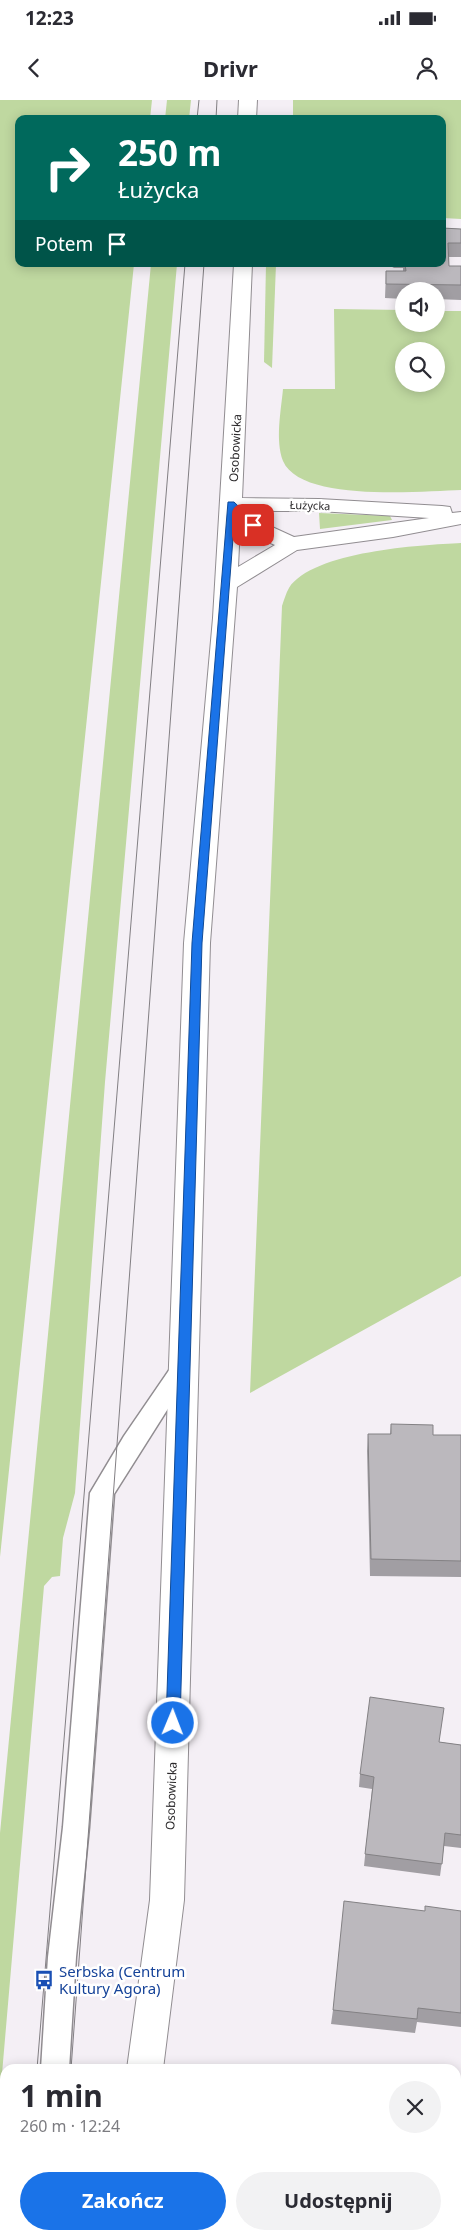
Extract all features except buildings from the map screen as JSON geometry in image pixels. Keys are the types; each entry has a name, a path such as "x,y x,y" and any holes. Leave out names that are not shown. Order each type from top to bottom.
{"street":[{"path":"247,115 248,100"},
{"name":"Osobowicka","path":"145,2064 167,1900 182,1369 197,943 226,584 243,267"},
{"path":"231,504 262,531 291,544"},
{"name":"Łużycka","path":"231,504 319,505 461,513"},
{"path":"226,584 291,544 393,531 461,518"}],"lane":[{"path":"56,2064 62,1957 76,1818 102,1493 132,1443 182,1369"}],"green space":[{"path":"0,100 152,100 150,115 15,115 15,267 134,267 0,1557"},
{"path":"167,100 191,100 189,115 165,115"},
{"path":"293,100 461,100 461,219 446,218 446,115 293,115"},
{"path":"151,267 177,267 105,1082 75,1493 63,1538 60,1576 52,1577 44,1586 3,2064 0,2064 0,1833"},
{"path":"266,267 276,267 272,368 264,362"},
{"path":"334,309 395,310 395,332 445,332 445,311 461,311 461,490 364,492 337,489 313,483 294,474 283,461 279,444 283,389 335,389"},
{"path":"319,513 390,516 392,520 320,529"},
{"path":"461,543 461,1276 250,1393 282,606 289,588 302,576 320,566 369,552"}],"tram line":[{"path":"197,115 199,100"},
{"path":"216,115 217,100"},
{"path":"37,2064 185,267"},
{"path":"71,2064 204,267"}],"place":[{"name":"Serbska (Centrum Kultury Agora)","path":"44,1980"}],"route":[{"path":"173,1723 182,1369 197,943 224,618 231,504 253,525"}]}
